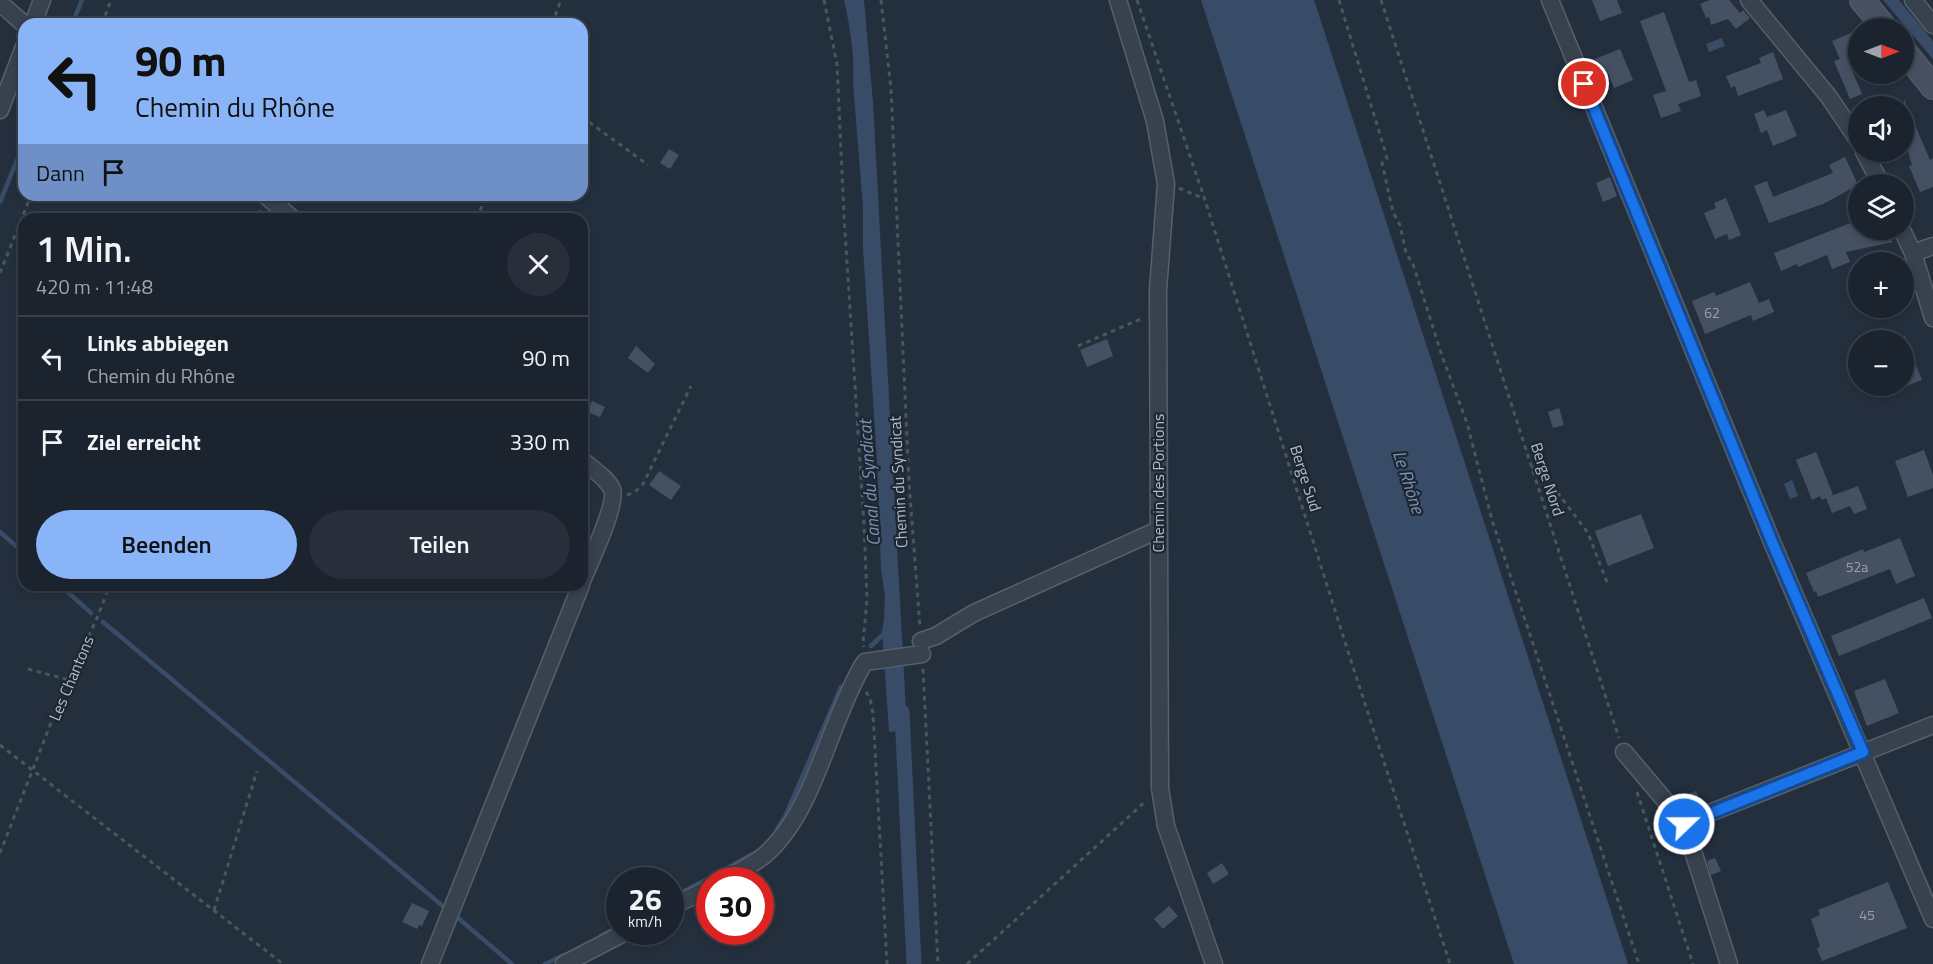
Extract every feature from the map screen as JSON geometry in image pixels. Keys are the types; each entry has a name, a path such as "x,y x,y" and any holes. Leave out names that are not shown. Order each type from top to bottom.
{"main road":[{"path":"1862,0 1877,18"},
{"path":"1914,63 1933,87"}],"street":[{"path":"35,18 42,0"},
{"name":"Chemin des Portions","path":"1118,0 1155,121 1166,184 1158,311 1160,788 1166,826 1214,964"},
{"path":"1550,0 1768,532 1933,919"},
{"path":"1749,0 1829,97 1848,125"},
{"path":"1913,0 1933,25"},
{"path":"0,3 18,19"},
{"path":"0,110 18,62"},
{"path":"271,201 286,213"},
{"path":"1914,253 1933,246"},
{"path":"1914,256 1933,318"},
{"path":"588,465 604,478 614,496 588,565"},
{"path":"746,867 775,845 789,826 808,789 855,680 868,660 920,650 936,636 974,614 1158,531"},
{"path":"430,964 578,591"},
{"path":"1684,824 1933,725"},
{"path":"1624,752 1684,824 1729,964"},
{"path":"564,964 606,942"}],"path":[{"path":"104,18 111,0"},
{"path":"554,18 561,0"},
{"path":"824,0 837,64 844,216 864,525 867,599 863,643 868,660"},
{"name":"Chemin du Syndicat","path":"881,0 887,41 891,100 909,482 938,964"},
{"name":"Berge Sud","path":"1137,0 1204,197 1450,964"},
{"path":"1339,0 1385,151 1387,159 1382,163 1393,212 1400,225 1406,253 1413,264 1442,356 1467,423 1492,520 1638,964"},
{"name":"Berge Nord","path":"1381,0 1624,752"},
{"path":"588,121 648,165"},
{"path":"1166,184 1204,197"},
{"path":"0,273 18,228"},
{"path":"1078,346 1158,311"},
{"path":"614,496 624,496 635,492 643,484 691,386"},
{"path":"1531,466 1549,481 1588,533 1607,582"},
{"name":"Les Chantons","path":"0,853 107,591"},
{"path":"28,669 69,680"},
{"path":"855,680 870,698 873,714 887,964"},
{"path":"0,745 283,964"},
{"path":"214,909 257,771"},
{"path":"1635,786 1693,964"},
{"path":"967,964 1160,788"}],"water":[{"name":"Canal du Syndicat","path":"844,0 864,0 873,103 907,730 889,732 882,630 885,596 881,570 877,460 863,248 863,207 853,83 853,51"},
{"name":"Le Rhône","path":"1201,0 1314,0 1628,964 1514,964"},
{"path":"1883,0 1899,0 1914,18 1898,18"},
{"path":"1914,18 1933,41 1933,59 1914,37"},
{"path":"1722,38 1725,46 1709,52 1706,44"},
{"path":"1792,480 1798,496 1790,499 1784,484"}],"building":[{"path":"1592,0 1617,0 1622,13 1600,21"},
{"path":"1710,0 1729,0 1740,13 1743,10 1750,18 1736,29 1728,19 1711,25 1709,17 1706,18 1700,4"},
{"path":"1664,12 1689,82 1696,80 1701,96 1678,104 1681,111 1661,118 1653,95 1666,91 1640,21"},
{"path":"1848,34 1848,84 1858,84 1862,94 1849,96 1834,61 1840,59 1832,41"},
{"path":"1620,49 1633,80 1614,88 1608,74 1602,76 1595,59"},
{"path":"1773,52 1783,79 1738,96 1735,86 1731,88 1726,76 1761,63 1759,58"},
{"path":"1764,110 1767,117 1786,110 1797,136 1773,146 1767,130 1761,133 1754,114"},
{"path":"1914,122 1930,160 1933,158 1933,187 1920,192 1909,166 1912,165 1911,162 1914,162"},
{"path":"669,149 679,155 670,169 660,163"},
{"path":"1845,157 1853,174 1848,174 1848,190 1823,204 1769,223 1754,186 1767,181 1773,197 1833,173 1829,165"},
{"path":"1610,177 1617,196 1603,202 1596,183"},
{"path":"1726,198 1741,235 1729,240 1727,234 1715,239 1704,213 1716,208 1714,203"},
{"path":"1848,224 1848,240 1892,240 1893,242 1846,252 1848,263 1832,269 1827,255 1798,267 1797,264 1781,271 1774,253"},
{"path":"1750,282 1759,303 1769,299 1774,312 1753,321 1751,315 1705,334 1692,301 1714,292 1716,296"},
{"path":"1107,339 1113,356 1087,367 1080,350"},
{"path":"636,346 655,364 648,373 628,358"},
{"path":"1914,360 1922,380 1914,383"},
{"path":"592,401 605,407 600,417 588,412"},
{"path":"1559,408 1564,425 1553,428 1548,412"},
{"path":"1924,450 1933,475 1933,488 1908,497 1895,461"},
{"path":"1816,452 1833,495 1822,500 1820,496 1812,500 1796,460"},
{"path":"659,471 681,486 671,500 649,485"},
{"path":"1858,486 1867,509 1854,514 1850,506 1832,513 1826,498"},
{"path":"1641,514 1654,548 1608,566 1595,531"},
{"path":"1900,538 1915,576 1896,584 1890,569 1818,597 1816,591 1814,592 1806,573 1863,549 1864,552"},
{"path":"1924,598 1932,618 1839,656 1831,636"},
{"path":"1885,679 1899,713 1867,726 1854,691"},
{"path":"1696,791 1702,805 1691,809 1685,795"},
{"path":"1715,858 1721,871 1711,875 1707,861"},
{"path":"1222,863 1229,874 1213,884 1207,873"},
{"path":"1888,882 1907,928 1822,961 1817,949 1820,946 1811,919 1820,915 1818,910"},
{"path":"412,903 429,911 422,926 419,925 417,929 402,922"},
{"path":"1169,906 1178,916 1163,929 1154,919"}],"waterway":[{"path":"74,18 82,0"},
{"path":"0,202 18,158"},
{"path":"0,532 18,548"},
{"path":"67,591 91,613"},
{"path":"103,622 444,907"},
{"path":"871,646 887,631"},
{"path":"777,829 785,817 841,687"},
{"name":"Canal du Syndicat","path":"902,712 914,964"},
{"path":"684,891 753,854"},
{"path":"458,918 512,964"},
{"path":"601,936 606,933"},
{"path":"545,964 564,955"}],"route":[{"path":"1584,84 1772,542 1863,752 1684,824"}]}
